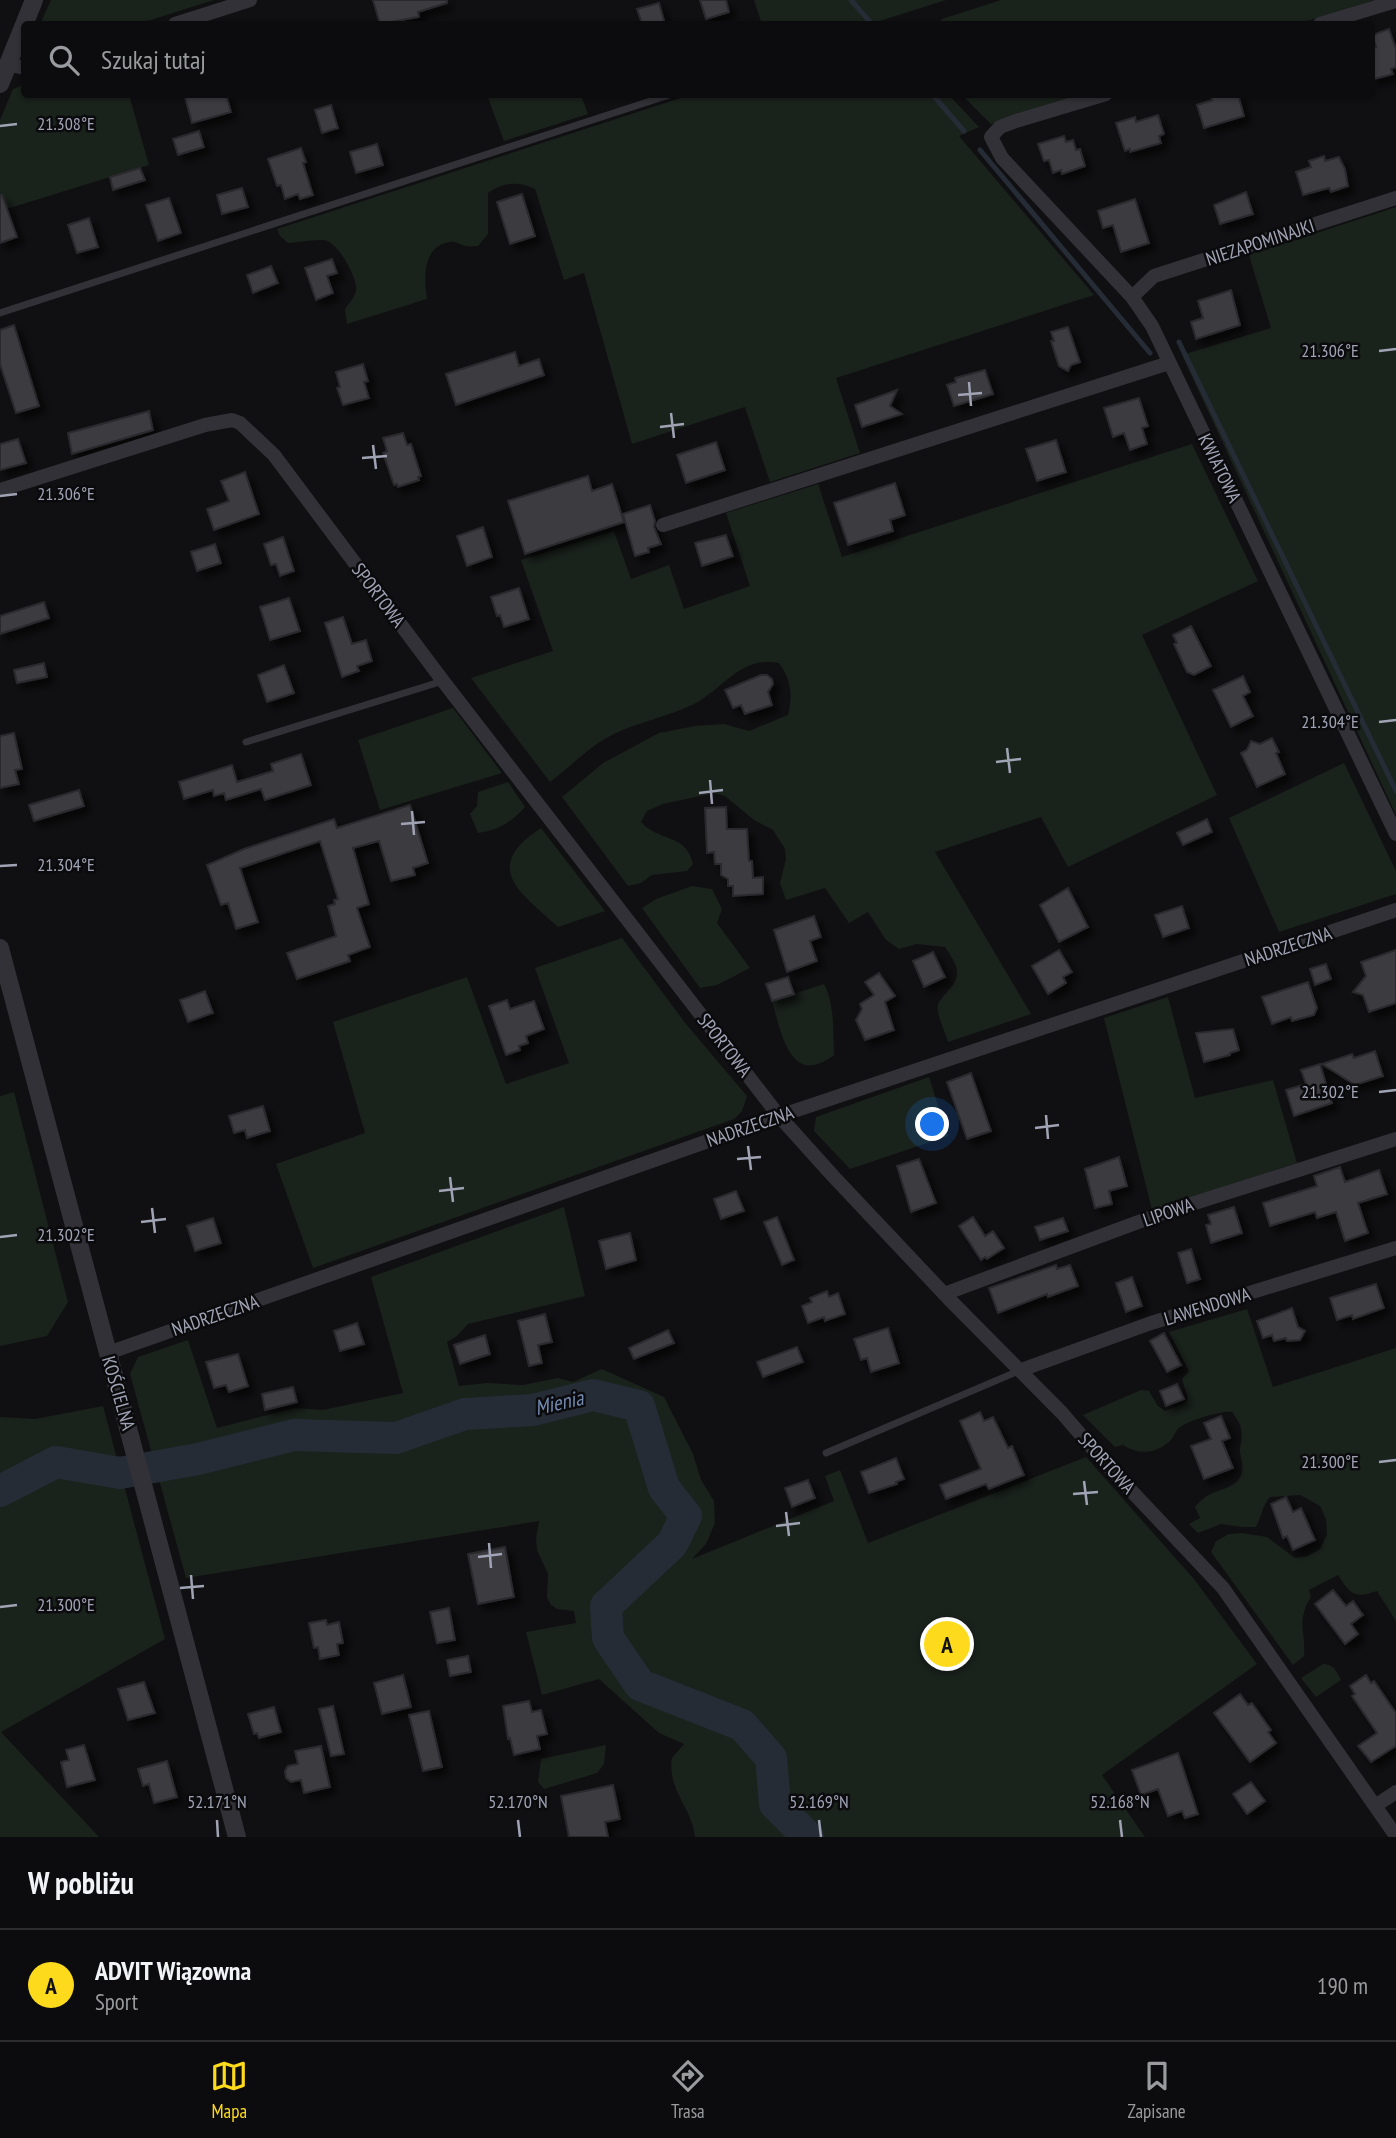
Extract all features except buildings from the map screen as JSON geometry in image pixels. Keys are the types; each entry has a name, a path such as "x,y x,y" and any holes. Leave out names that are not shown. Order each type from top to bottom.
{"street":[{"path":"28,21 34,0"},
{"path":"184,21 250,0"},
{"path":"1330,21 1396,1"},
{"path":"0,84 16,66 21,48"},
{"name":"KWIATOWA","path":"1093,98 1000,127 991,137 1002,158 1112,279 1132,297 1152,326 1396,834"},
{"name":"NIEZAPOMINAJKI","path":"1132,297 1154,276 1396,198"},
{"path":"663,525 1169,363"},
{"name":"SPORTOWA","path":"0,490 205,425 232,420 240,423 274,455 443,681 779,1116 833,1177 1062,1413 1106,1464 1223,1588 1396,1836"},
{"name":"NADRZECZNA","path":"108,1353 779,1116 1396,910"},
{"name":"KOŚCIELNA","path":"0,948 237,1837"},
{"name":"LIPOWA","path":"944,1293 1160,1214 1396,1139"},
{"name":"LAWENDOWA","path":"1021,1370 1151,1323 1396,1248"},
{"path":"1375,1806 1396,1792"}],"lane":[{"path":"0,313 660,98"},
{"path":"246,742 443,681"},
{"path":"826,1453 1021,1370"}],"shaded area":[{"path":"51,0 214,0 148,21 41,21"},
{"path":"754,0 946,0 880,21 761,21"},
{"path":"1001,0 1374,0 1308,21 940,21"},
{"path":"21,86 21,98 130,98 149,165 0,211 0,120 13,89"},
{"path":"488,98 582,98 588,114 504,141"},
{"path":"681,98 952,98 979,127 959,136 1094,295 836,378 860,453 770,482 745,407 632,444 584,273 564,280 535,189 511,184 488,193 488,234 478,246 450,242 434,250 427,264 427,299 347,324 345,310 355,294 356,285 342,255 327,241 288,243 277,229"},
{"path":"965,98 1073,98 991,124"},
{"path":"1396,207 1396,815 1182,355 1271,328 1249,255"},
{"path":"1192,444 1258,581 1142,635 1217,795 1068,867 1041,817 935,852 1031,1014 948,1042 939,1018 938,1004 953,985 957,969 945,947 917,944 899,949 886,940 868,912 849,923 825,888 786,900 780,883 786,859 785,849 773,830 754,820 725,796 714,793 663,804 647,811 641,822 656,833 678,842 689,854 693,864 687,871 652,875 641,883 628,886 562,797 603,763 659,733 724,724 749,731 788,715 790,688 779,663 753,664 690,706 614,734 589,750 550,782 471,678 553,651 521,560 614,531 631,579 669,565 684,609 750,586 726,513 818,484 842,557"},
{"path":"453,708 502,773 380,810 358,740"},
{"path":"1344,763 1396,871 1396,894 1279,932 1229,818"},
{"path":"508,782 525,807 504,825 478,833 470,814 477,806 478,792"},
{"path":"541,828 605,911 558,927 520,891 510,868 513,856 523,842"},
{"path":"692,886 712,889 722,909 717,923 750,968 717,985 700,988 642,908 656,899"},
{"path":"622,938 686,1024 747,1096 742,1111 734,1119 313,1268 276,1164 365,1133 333,1022 467,977 506,1084 569,1063 535,968"},
{"path":"824,984 832,1010 834,1055 819,1064 807,1065 797,1061 790,1052 772,1001"},
{"path":"1168,997 1195,1098 1273,1080 1297,1163 1152,1210 1104,1018"},
{"path":"929,1077 948,1136 850,1169 814,1131 816,1117"},
{"path":"14,1092 68,1302 47,1336 0,1346 0,1096"},
{"path":"564,1207 585,1296 468,1324 447,1342 459,1386 487,1383 523,1385 558,1378 573,1382 602,1369 664,1397 693,1454 701,1480 714,1501 715,1523 706,1544 692,1559 834,1501 825,1476 840,1470 868,1543 1086,1457 1194,1579 1257,1664 1102,1775 1145,1837 695,1837 671,1770 672,1758 684,1744 659,1733 599,1679 542,1695 526,1632 576,1623 574,1611 557,1609 547,1598 548,1574 537,1550 539,1521 186,1578 130,1374 138,1357 188,1340 217,1428 295,1408 323,1410 403,1393 371,1277"},
{"path":"1247,1309 1273,1387 1396,1348 1396,1621 1377,1591 1363,1595 1353,1593 1338,1575 1309,1590 1311,1597 1303,1620 1304,1656 1293,1665 1211,1552 1216,1541 1229,1534 1242,1533 1267,1537 1295,1558 1308,1556 1320,1549 1327,1535 1326,1519 1320,1506 1300,1495 1270,1497 1256,1527 1221,1524 1198,1533 1189,1524 1200,1518 1195,1507 1208,1496 1235,1483 1241,1476 1241,1430 1232,1412 1213,1414 1189,1422 1179,1428 1164,1446 1146,1452 1123,1445 1115,1447 1083,1415 1141,1390 1149,1391 1158,1406 1165,1411 1185,1403 1188,1398 1182,1379 1189,1371 1169,1332"},
{"path":"103,1406 165,1639 1,1732 99,1837 0,1837 0,1417 35,1419"},
{"path":"1323,1664 1332,1667 1341,1680 1316,1697 1301,1678"},
{"path":"606,1745 604,1764 597,1773 544,1789 538,1782 541,1759"}],"waterway":[{"path":"851,0 869,21"},
{"path":"935,98 964,131"},
{"path":"980,150 1150,353"},
{"path":"1179,342 1396,791"},
{"name":"Mienia","path":"0,1491 56,1462 120,1473 198,1459 294,1435 396,1438 465,1414 533,1410 593,1395 639,1406 664,1488 686,1516 672,1544 606,1606 608,1638 640,1685 742,1725 771,1758 775,1804 808,1837"}],"place":[{"name":"ADVIT Wiązowna","path":"947,1644"}]}
